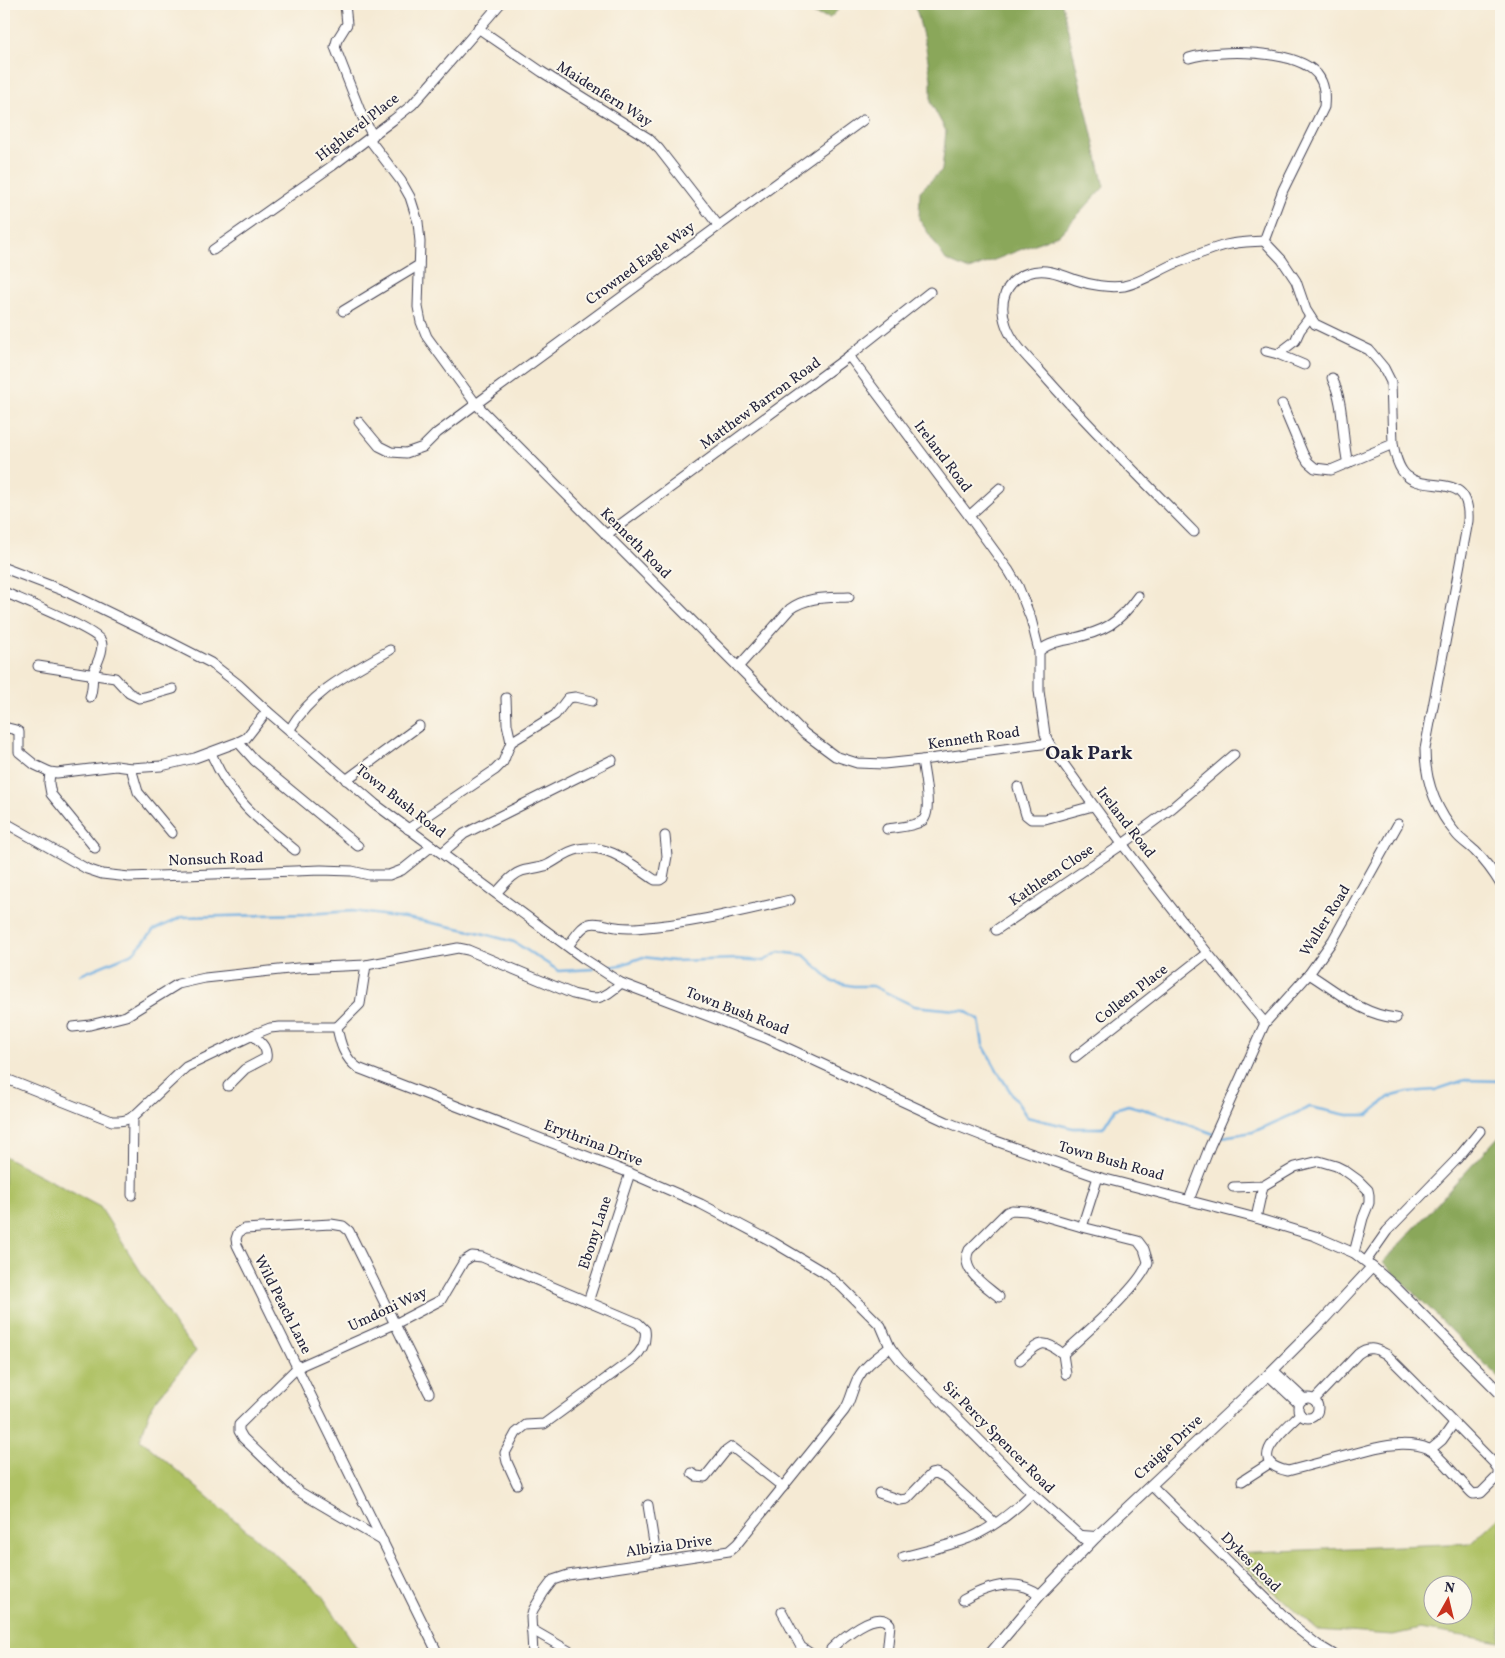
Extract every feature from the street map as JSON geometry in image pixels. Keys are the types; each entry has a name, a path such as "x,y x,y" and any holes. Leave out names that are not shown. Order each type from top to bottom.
{"street":[{"name":"Kenneth Road","path":"345,4 347,24 335,47 371,137 401,181 414,208 418,222 420,242 418,307 424,329 427,337 476,404 804,734 835,756 857,763 884,764 1049,743"},
{"name":"Highlevel Place","path":"213,250 371,137 412,104 500,4"},
{"name":"Maidenfern Way","path":"478,28 542,72 648,138 659,149 718,225"},
{"path":"1189,58 1222,53 1289,58 1310,67 1324,86 1324,107 1283,190 1264,241"},
{"name":"Crowned Eagle Way","path":"360,422 379,446 391,452 406,453 423,447 437,433 476,404 863,120"},
{"path":"1194,532 1093,430 1018,345 1006,324 1002,300 1006,290 1017,279 1028,273 1050,271 1095,284 1124,286 1224,246 1242,242 1264,241 1282,260 1296,281 1306,310 1315,324 1369,350 1384,368 1391,382 1393,444 1400,466 1407,476 1419,482 1449,487 1458,491 1464,496 1468,505 1468,521 1425,749 1425,765 1427,777 1439,808 1458,836 1476,852 1501,885"},
{"path":"342,311 419,265"},
{"name":"Matthew Barron Road","path":"606,535 849,356 930,292"},
{"path":"1278,354 1295,341 1300,330 1310,317"},
{"path":"1266,351 1304,365"},
{"name":"Ireland Road","path":"849,356 969,516 1018,586 1031,619 1039,651 1039,690 1045,734 1049,743 1093,806 1207,953 1265,1023"},
{"path":"1332,378 1340,398 1348,464"},
{"path":"1282,404 1308,462 1315,468 1331,470 1393,444"},
{"path":"969,516 1000,488"},
{"name":"Town Bush Road","path":"5,567 67,592 199,657 238,684 346,780 408,829 583,958 621,983 766,1038 947,1122 1098,1177 1256,1218 1315,1236 1354,1253 1393,1285 1501,1394"},
{"path":"4,592 98,636 102,642 101,650 93,676 93,689 90,697"},
{"path":"1039,651 1052,643 1099,631 1110,626 1126,613 1138,596"},
{"path":"738,666 790,609 804,600 849,597"},
{"path":"290,730 299,714 322,691 390,650"},
{"path":"38,666 114,678 130,693 139,698 173,690"},
{"path":"511,742 554,715 568,698 575,697 592,701"},
{"path":"408,829 495,770 503,762 511,742 507,724 506,698"},
{"path":"4,727 19,732 20,752 28,760 50,772 66,773 116,766 131,768 161,766 211,753 246,738 267,711"},
{"path":"346,780 419,726"},
{"path":"238,742 255,761 358,846"},
{"path":"211,753 232,792 262,824 295,850"},
{"name":"Kathleen Close","path":"996,930 1123,844 1188,796 1234,755"},
{"path":"442,853 464,834 612,760"},
{"path":"887,830 920,823 926,818 928,802 922,760"},
{"path":"131,768 138,792 172,833"},
{"path":"50,772 49,784 51,794 95,848"},
{"path":"1018,786 1026,815 1031,819 1045,819 1093,806"},
{"name":"Nonsuch Road","path":"4,822 86,869 102,874 129,877 321,870 389,875 402,870 432,846"},
{"name":"Waller Road","path":"1265,1023 1309,974 1333,940 1398,824"},
{"path":"496,893 512,877 520,872 545,866 568,853 580,849 611,852 655,880 660,880 663,878 667,856 666,836"},
{"path":"568,946 580,930 588,924 596,923 614,927 633,928 682,923 746,911 790,900"},
{"path":"73,1027 90,1026 126,1016 178,984 205,978 298,968 366,965 458,948 468,950 573,994 587,998 607,996 621,983"},
{"name":"Colleen Place","path":"1075,1057 1207,953"},
{"path":"4,1078 112,1121 128,1120 186,1067 253,1035 270,1028 280,1027 337,1027 360,1004 366,965"},
{"path":"1309,974 1368,1012 1396,1018"},
{"path":"1189,1200 1210,1146 1265,1023"},
{"name":"Erythrina Drive","path":"337,1027 346,1056 358,1068 630,1173 701,1204 773,1242 824,1273 842,1287 881,1326 890,1347"},
{"path":"228,1086 245,1069 266,1058 265,1047 253,1035"},
{"path":"132,1195 133,1116"},
{"path":"1369,1264 1387,1231 1457,1159 1480,1131"},
{"path":"1233,1187 1262,1186 1295,1166 1318,1161 1336,1166 1358,1180 1368,1190 1370,1195 1354,1253"},
{"name":"Ebony Lane","path":"588,1302 630,1173"},
{"path":"1082,1227 1098,1177"},
{"path":"1256,1218 1262,1186"},
{"path":"999,1297 969,1270 966,1255 1007,1212 1027,1211 1138,1241 1144,1249 1148,1262 1142,1275 1063,1354"},
{"name":"Wild Peach Lane","path":"429,1393 352,1235 343,1226 331,1224 240,1230 236,1236 237,1245 438,1654"},
{"name":"Umdoni Way","path":"383,1541 298,1491 240,1435 240,1425 298,1367 395,1324 441,1300 464,1261 472,1256 482,1257 638,1323 645,1330 645,1341 640,1352 633,1359 542,1425 526,1425 516,1433 505,1453 506,1462 517,1484"},
{"name":"Craigie Drive","path":"990,1654 1040,1595 1093,1541 1271,1373 1323,1320 1369,1264"},
{"path":"1020,1360 1042,1343 1049,1344 1063,1354 1066,1374"},
{"name":"Albizia Drive","path":"533,1654 531,1617 544,1592 553,1580 568,1575 729,1551 737,1544 844,1412 850,1402 858,1378 868,1364 890,1347"},
{"name":"Sir Percy Spencer Road","path":"890,1347 900,1360 1032,1493 1082,1536"},
{"path":"1271,1373 1306,1401 1318,1407 1314,1415 1308,1418 1300,1414 1298,1407 1306,1401 1364,1349 1370,1348 1386,1354 1439,1406 1498,1469 1498,1476 1481,1493 1473,1494 1430,1450 1403,1444 1387,1445 1288,1471 1278,1469 1270,1463 1267,1456 1268,1451 1272,1442 1300,1414"},
{"path":"1430,1450 1442,1440 1454,1423"},
{"path":"692,1473 696,1476 705,1477 725,1452 732,1447 783,1487"},
{"path":"1242,1481 1270,1463"},
{"path":"879,1493 900,1500 907,1499 930,1474 936,1473 944,1477 995,1524"},
{"name":"Dykes Road","path":"1151,1485 1294,1626 1318,1645 1334,1654"},
{"path":"903,1557 968,1538 995,1524 1032,1493"},
{"path":"648,1505 657,1562"},
{"path":"1082,1536 1093,1541"},
{"path":"963,1600 994,1587 1007,1585 1026,1586 1040,1595"},
{"path":"782,1612 799,1651 812,1654"},
{"path":"831,1649 853,1631 867,1623 880,1619 886,1620 890,1624 887,1654"},
{"path":"532,1629 574,1654"}],"green space":[{"path":"786,4 844,4 830,18 789,8"},
{"path":"912,4 1062,4 1104,187 1060,234 969,270 946,260 919,219 920,191 942,170 946,131 931,103 931,79 926,48 917,12"},
{"path":"1501,1134 1501,1380 1383,1262"},
{"path":"4,1156 100,1207 177,1329 196,1351 152,1405 140,1439 321,1594 361,1654 4,1654"},
{"path":"1501,1515 1501,1642 1420,1629 1393,1635 1317,1630 1231,1553 1471,1543"}],"waterway":[{"path":"80,975 133,953 154,930 182,917 352,911 412,919 477,932 514,942 559,971 594,969"},
{"path":"604,968 621,965 643,957 674,961 737,959 764,961 779,952 804,955 833,982 853,986 873,986 914,1006 965,1011 979,1020 983,1045 1027,1117 1073,1128 1103,1128 1115,1109 1128,1105 1160,1114 1222,1137 1253,1132 1310,1107 1347,1115 1368,1115 1389,1097 1408,1092 1435,1090 1465,1080 1501,1081"}],"district":[{"name":"Oak Park","path":"1089,754"}]}
